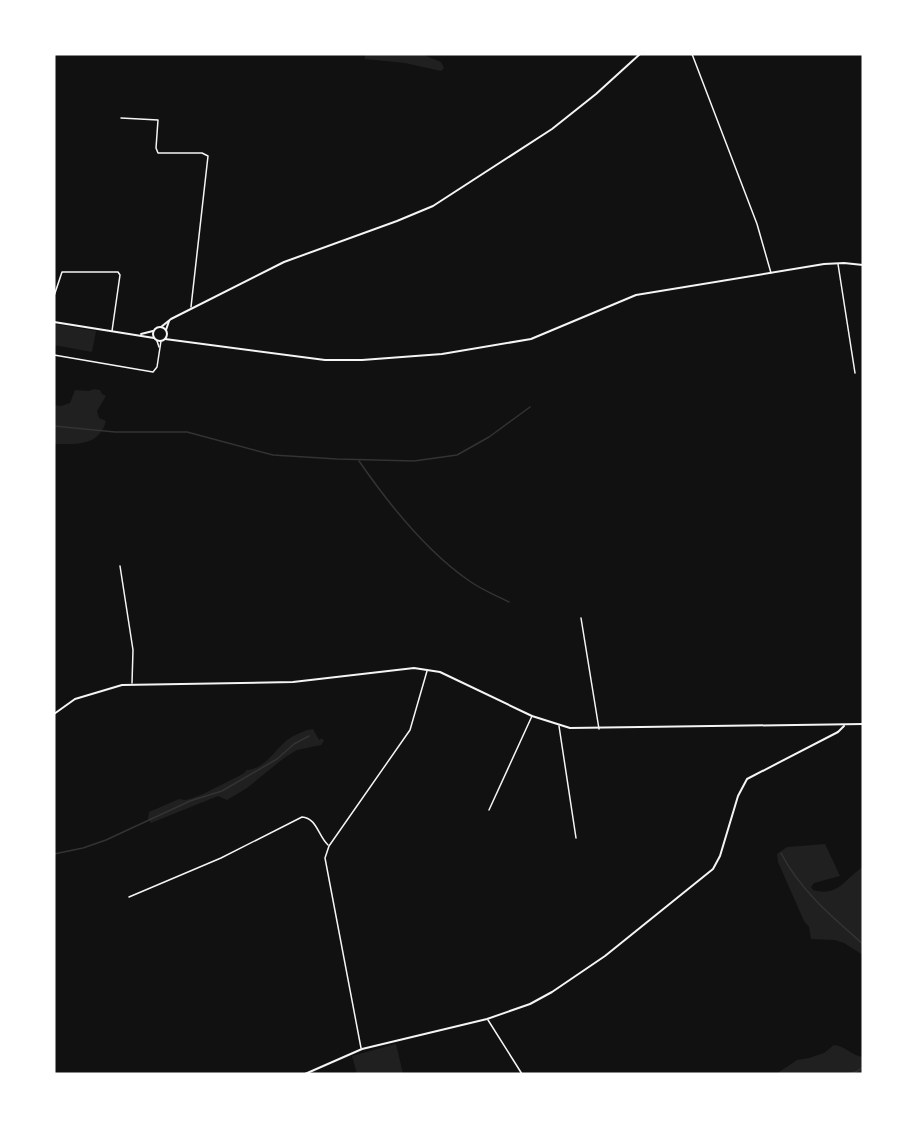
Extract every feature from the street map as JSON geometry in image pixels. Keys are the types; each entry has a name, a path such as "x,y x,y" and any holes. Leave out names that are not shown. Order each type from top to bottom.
{"street":[{"path":"138,334 161,327 171,319 284,261 433,206 559,123 596,94 640,54"},
{"path":"692,54 757,224 771,273"},
{"path":"121,118 158,120 156,150 160,153 202,153 208,156 192,308"},
{"path":"837,263 855,373"},
{"path":"54,322 138,334 160,340 325,360 365,360 442,354 531,339 636,295 837,263 863,265"},
{"path":"54,296 62,272 118,272 120,274 112,331"},
{"path":"54,355 153,372 157,367 160,340 167,332 171,319"},
{"path":"161,327 173,340"},
{"path":"154,330 160,340"},
{"path":"120,566 133,650 132,684"},
{"path":"580,618 599,729"},
{"path":"54,714 75,699 110,687 132,684 293,682 404,668 440,672 532,716 559,726 599,729 863,724"},
{"path":"362,1049 325,858 329,846 410,730 428,669"},
{"path":"489,810 532,716"},
{"path":"305,1074 362,1049 517,1010 552,992 605,956 708,874 717,863 738,796 747,779 838,732 845,725"},
{"path":"559,726 576,838"},
{"path":"129,897 221,858 302,817 309,818 314,823 318,834 329,846"},
{"path":"488,1019 522,1074"}],"shaded area":[{"path":"365,54 424,55 441,62 444,68 441,71 405,63 365,59"},
{"path":"55,324 96,331 92,352 54,345"},
{"path":"75,390 100,390 106,396 97,411 99,418 106,421 98,436 85,442 54,444 54,405 61,406 70,403"},
{"path":"313,729 319,740 322,738 324,741 321,745 297,750 247,788 227,800 218,796 151,823 148,819 149,812 179,799 186,800 201,795 247,770 260,766 290,738"},
{"path":"825,844 840,876 814,883 811,887 813,890 822,892 835,889 863,867 863,955 835,940 811,939 809,927 804,921 778,862 777,854 787,847"},
{"path":"396,1044 403,1074 357,1074 352,1056"},
{"path":"834,1045 863,1057 863,1074 776,1074 797,1060 824,1053"}],"waterway":[{"path":"54,426 115,432 187,432 273,455 414,461 457,455 489,437 530,407"},
{"path":"359,461 395,509 437,555 473,583 509,602"},
{"path":"54,854 106,840 190,801 222,791 277,759 294,744 309,736"},
{"path":"781,853 807,891 863,944"},
{"path":"847,1074 863,1067"}]}
